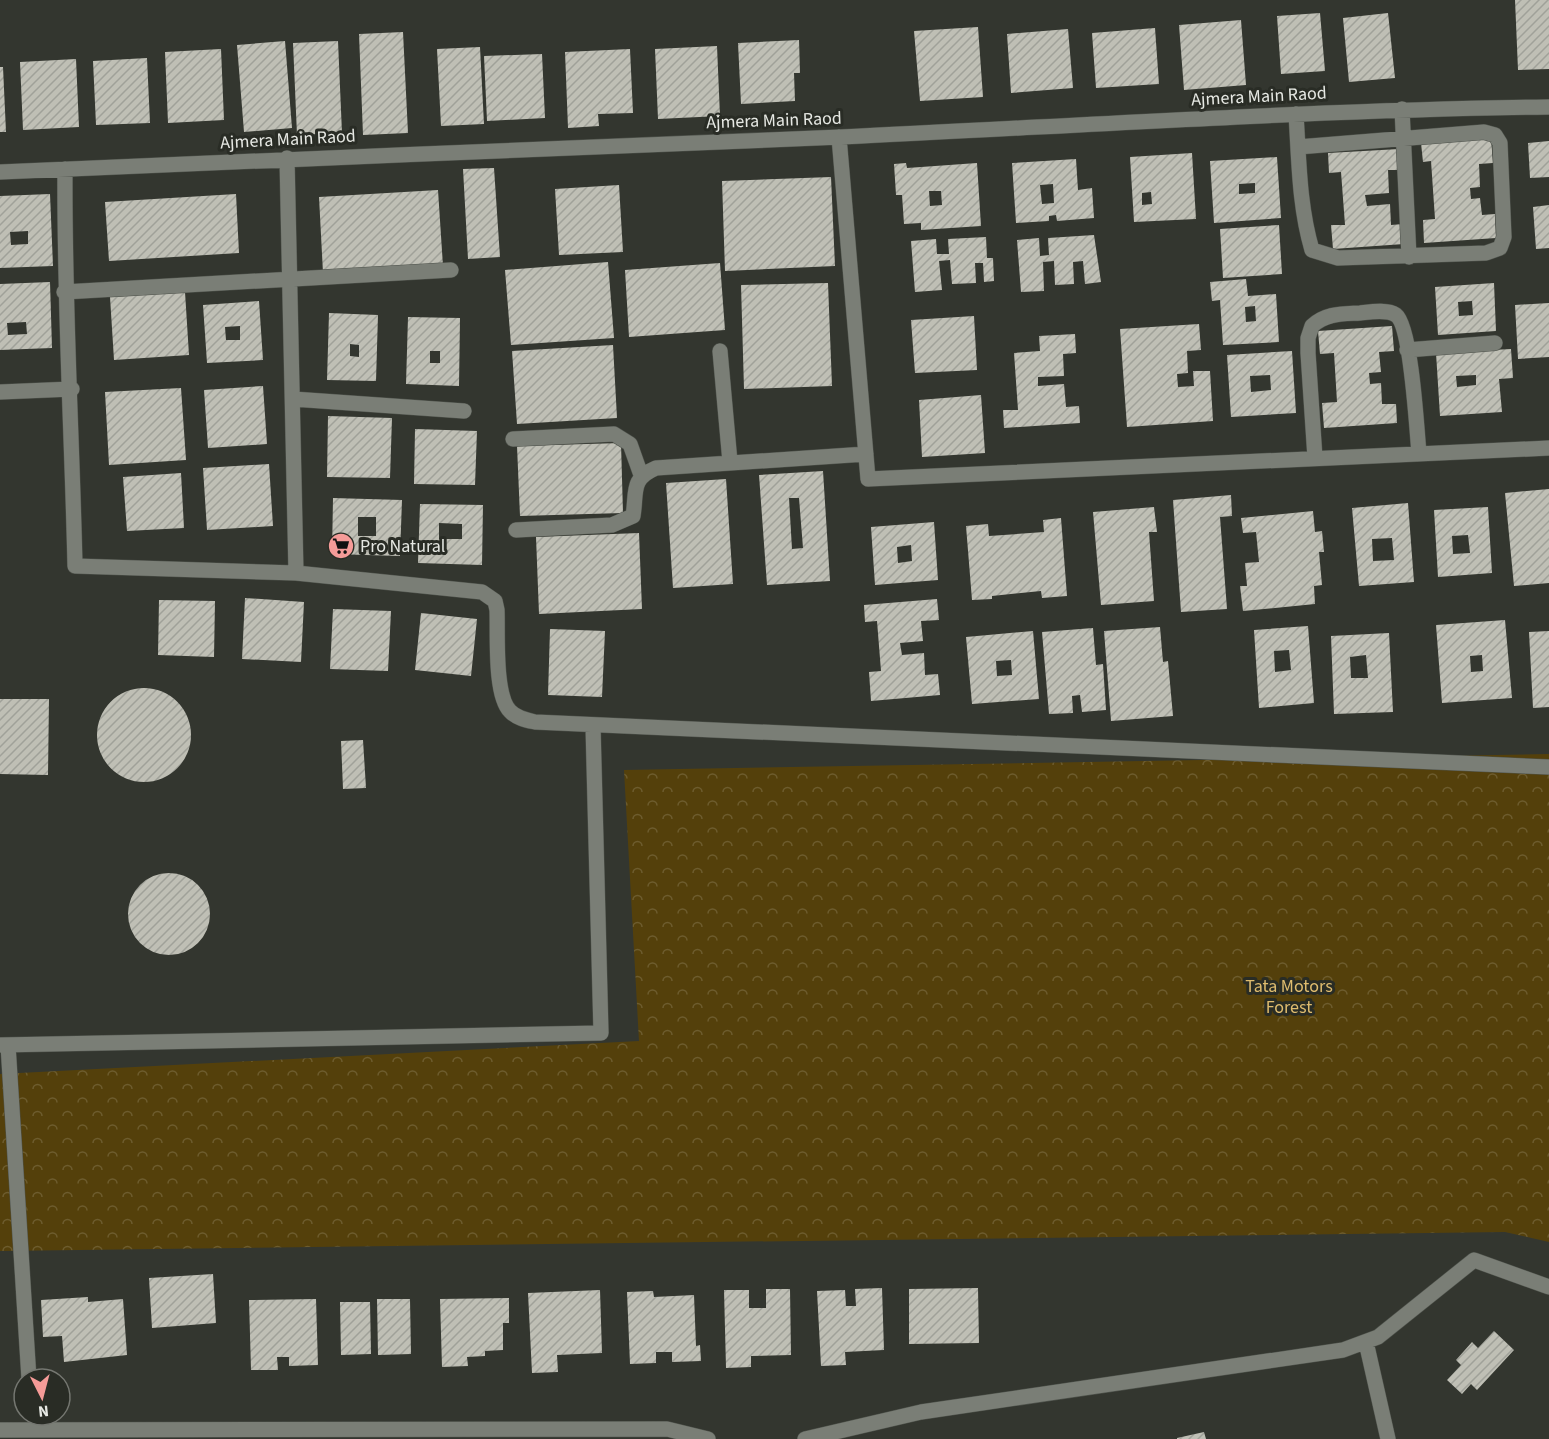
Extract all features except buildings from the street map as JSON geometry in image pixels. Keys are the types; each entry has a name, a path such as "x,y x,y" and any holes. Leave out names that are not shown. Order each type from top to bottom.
{"street":[{"name":"Ajmera Main Raod","path":"0,172 287,158 838,137 1402,109 1549,107"},
{"path":"1402,109 1401,139 1409,257"},
{"path":"1296,114 1298,147 1303,221 1312,250 1338,258 1486,253 1500,248 1504,237 1500,143 1496,135 1484,132 1298,147"},
{"path":"838,137 868,479 1549,447"},
{"path":"287,158 296,573"},
{"path":"65,169 64,292 72,389 75,566 296,573 476,591 490,595 497,610 504,704 510,712 535,722 1549,767"},
{"path":"64,292 451,270"},
{"path":"1315,458 1308,338 1312,326 1332,314 1394,313 1401,320 1414,379 1419,454"},
{"path":"1407,350 1495,343"},
{"path":"720,351 729,462"},
{"path":"0,392 72,389"},
{"path":"293,399 464,411"},
{"path":"513,439 615,434 630,444 641,475"},
{"path":"516,530 612,525 625,521 633,516 636,483 641,475 656,468 866,454"},
{"path":"28,1367 4,1045 601,1033 593,726"},
{"path":"805,1439 921,1412 1343,1350 1378,1337 1474,1260 1549,1287"},
{"path":"1366,1342 1388,1439"},
{"path":"0,1430 32,1428 667,1429 708,1439"}],"green space":[{"name":"Tata Motors Forest","path":"1549,754 1549,1242 1505,1232 0,1251 0,1074 639,1041 624,770"}],"place":[{"name":"Pro Natural","path":"341,546"}]}
